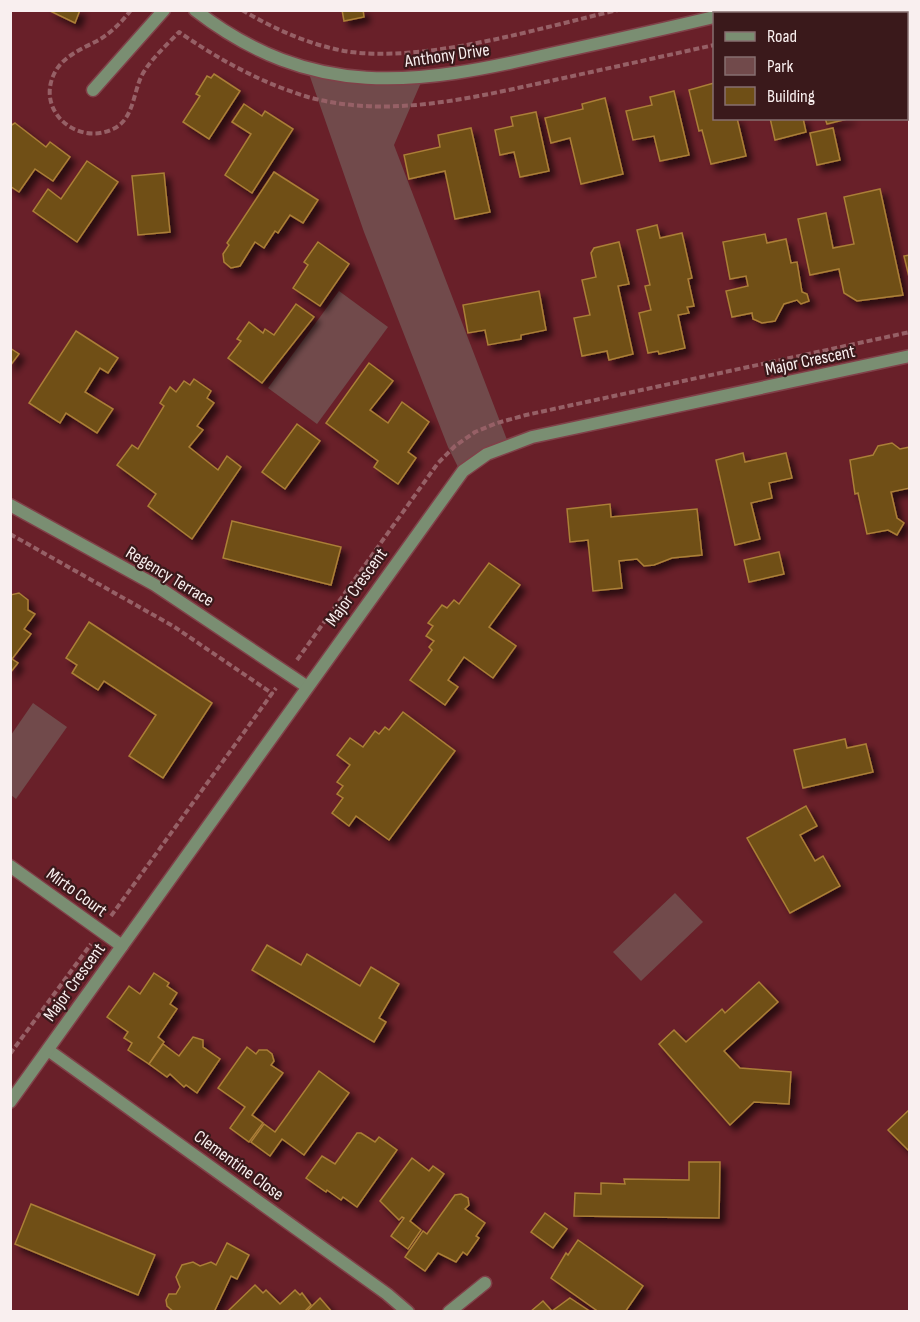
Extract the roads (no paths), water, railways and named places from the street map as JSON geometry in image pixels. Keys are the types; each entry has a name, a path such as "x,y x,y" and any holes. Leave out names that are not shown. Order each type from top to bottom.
{"street":[{"path":"93,90 164,10"},
{"name":"Anthony Drive","path":"195,10 240,41 287,62 350,77 390,80 468,72 713,17"},
{"name":"Major Crescent","path":"10,1102 306,686 463,471 487,454 532,438 909,356"},
{"name":"Regency Terrace","path":"10,505 155,585 306,686"},
{"name":"Mirto Court","path":"10,866 122,946"},
{"name":"Clementine Close","path":"48,1050 387,1293 408,1311"},
{"path":"449,1311 485,1283"}]}
